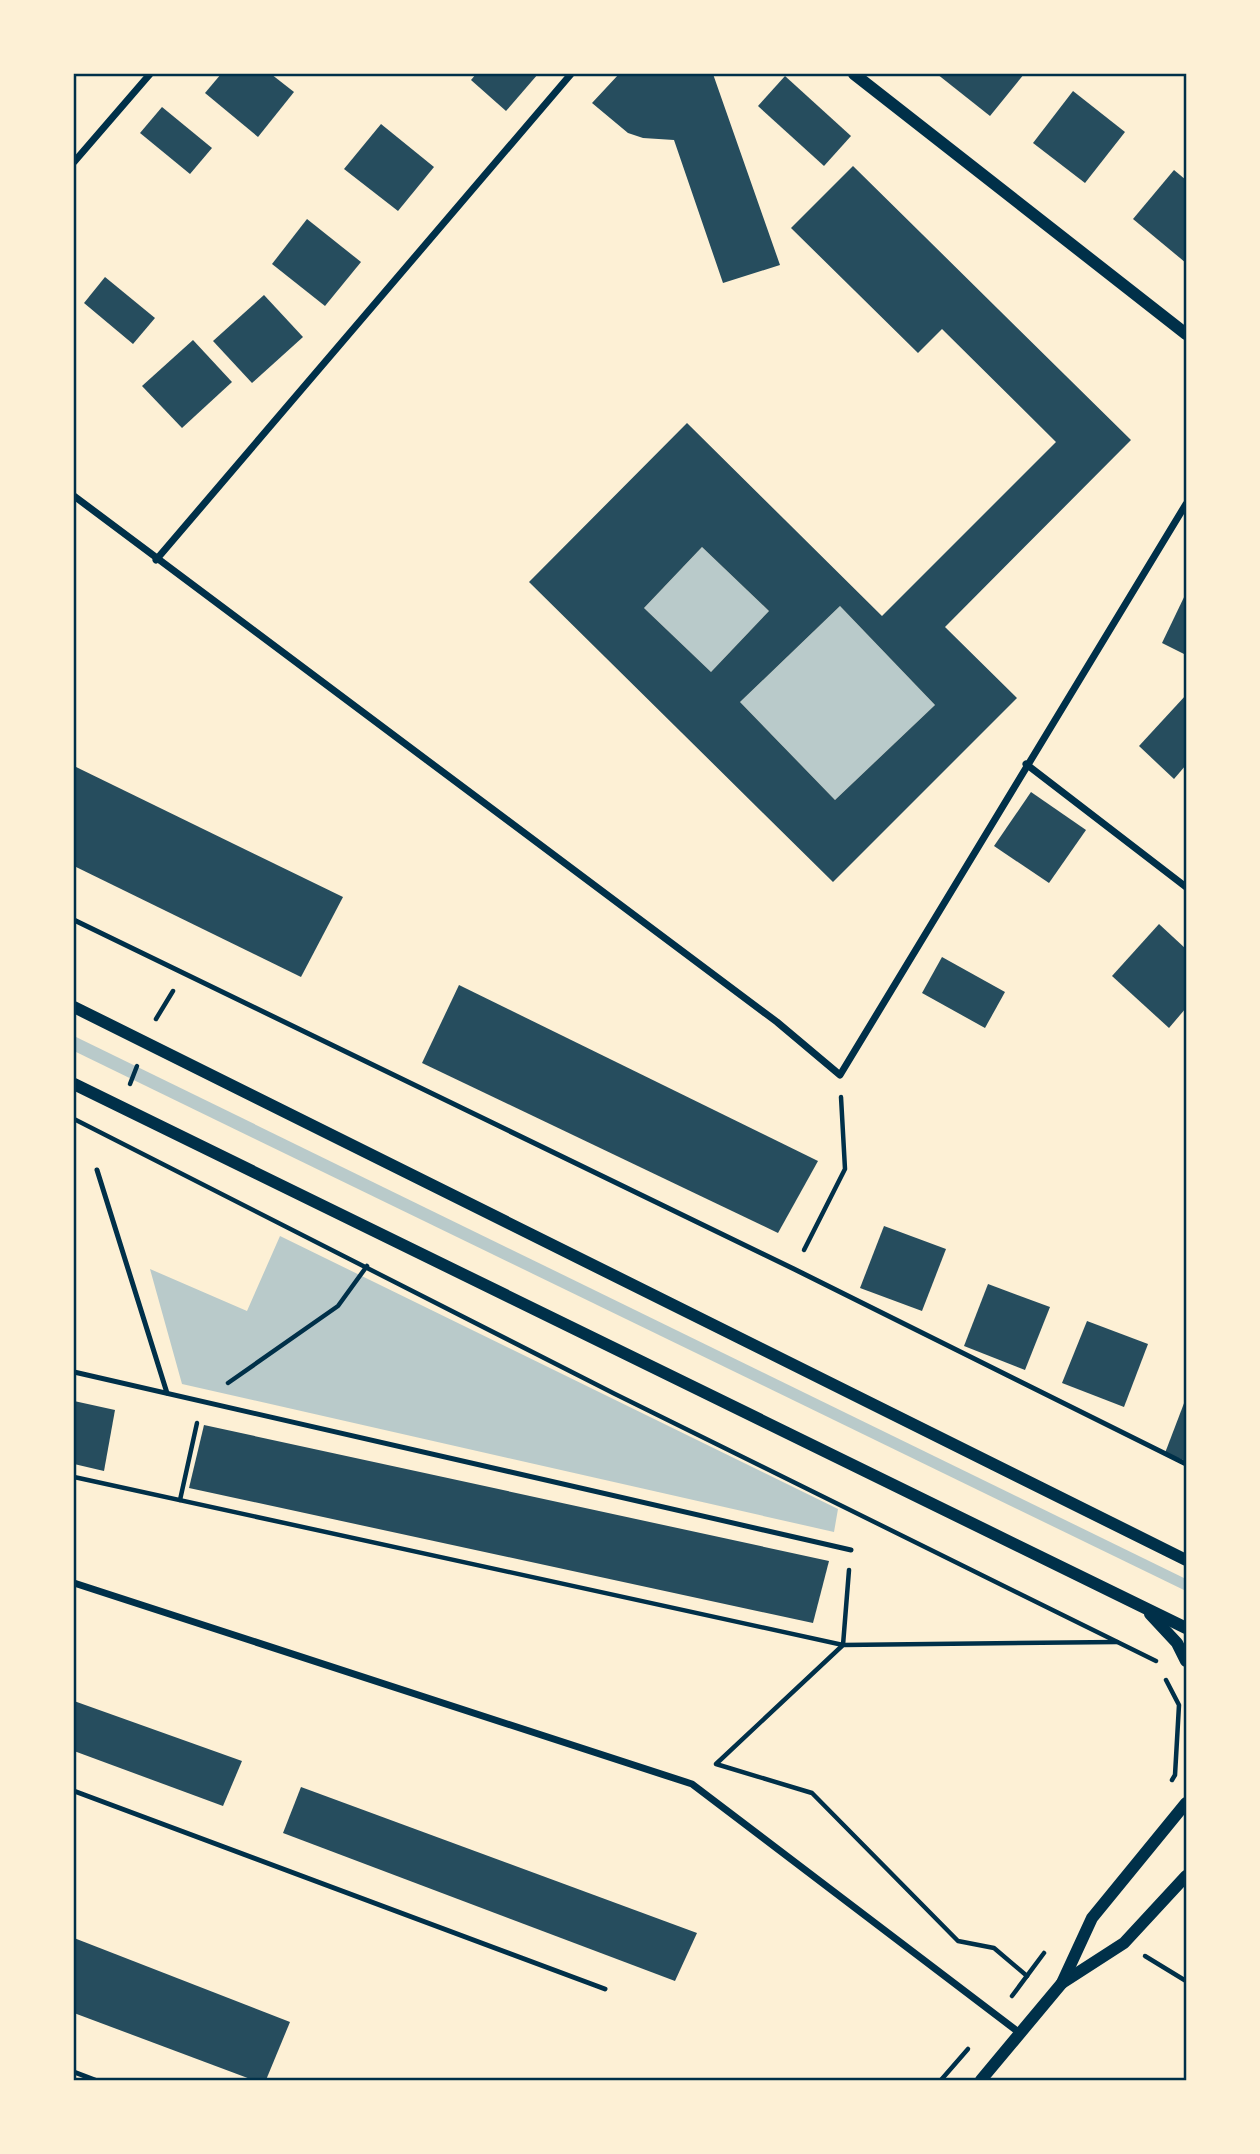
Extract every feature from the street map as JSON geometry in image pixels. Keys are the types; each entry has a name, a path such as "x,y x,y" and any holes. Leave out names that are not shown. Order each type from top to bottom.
{"street":[{"path":"74,162 150,74"},
{"path":"156,560 570,74"},
{"path":"854,74 1186,334"},
{"path":"74,496 156,560 777,1022 840,1075 1186,504"},
{"path":"1026,764 1186,887"},
{"path":"74,1007 1186,1560"},
{"path":"74,1084 1186,1628"},
{"path":"74,1583 692,1784 1021,2034"},
{"path":"1143,1606 1177,1643 1186,1661"},
{"path":"981,2081 1062,1983 1092,1918 1182,1808 1186,1793"},
{"path":"1062,1983 1124,1943 1186,1876"}],"lane":[{"path":"74,920 794,1269 1186,1464"},
{"path":"97,1170 167,1393"},
{"path":"74,1372 850,1549"},
{"path":"74,1791 605,1989"},
{"path":"74,2072 95,2081"}],"path":[{"path":"794,1269 845,1169 840,1075"},
{"path":"338,1306 367,1266"},
{"path":"74,1477 844,1645 1118,1642"},
{"path":"853,1511 844,1645 716,1764 811,1793 958,1941 994,1948 1027,1976"},
{"path":"1178,1705 1186,1704"},
{"path":"1124,1943 1186,1980"}],"shaded area":[{"path":"702,547 769,611 711,672 644,608"},
{"path":"840,606 935,705 835,800 740,702"},
{"path":"74,1036 1186,1579 1186,1591 74,1051"},
{"path":"280,1236 838,1509 834,1532 182,1384 150,1269 247,1311"}],"building":[{"path":"221,74 271,74 294,92 258,137 205,93"},
{"path":"476,74 538,74 506,111 471,80"},
{"path":"619,74 713,74 780,265 723,283 674,140 643,138 628,133 592,103"},
{"path":"937,74 1024,74 990,116"},
{"path":"785,76 851,136 824,166 758,106"},
{"path":"1073,91 1125,132 1085,183 1033,143"},
{"path":"162,107 212,148 190,174 140,133"},
{"path":"381,124 434,167 398,211 344,169"},
{"path":"853,166 1131,440 945,627 1017,698 833,882 529,582 687,423 882,616 1056,442 942,329 918,353 791,228","holes":["702,547 769,611 711,672 644,608","840,606 935,705 835,800 740,702"]},
{"path":"1174,170 1186,180 1186,263 1133,219"},
{"path":"307,219 361,262 325,306 272,264"},
{"path":"105,277 155,318 133,344 84,303"},
{"path":"264,295 303,337 252,383 213,341"},
{"path":"193,340 232,382 182,428 142,386"},
{"path":"1186,593 1186,655 1162,643"},
{"path":"1186,695 1186,765 1174,779 1139,746"},
{"path":"74,766 343,897 301,977 74,866"},
{"path":"1031,792 1086,830 1049,883 994,846"},
{"path":"1159,924 1186,949 1186,1008 1169,1028 1112,976"},
{"path":"942,957 1005,992 985,1028 922,993"},
{"path":"459,985 818,1161 778,1233 422,1063"},
{"path":"884,1226 946,1249 922,1311 860,1288"},
{"path":"988,1284 1050,1307 1025,1370 964,1346"},
{"path":"1087,1321 1148,1344 1124,1407 1062,1383"},
{"path":"1186,1398 1186,1461 1165,1453"},
{"path":"74,1401 115,1410 104,1471 74,1464"},
{"path":"204,1425 829,1561 813,1623 189,1488"},
{"path":"74,1701 242,1761 223,1806 74,1751"},
{"path":"301,1787 697,1933 675,1981 283,1833"},
{"path":"74,1938 290,2022 266,2080 253,2080 74,2013"}]}
